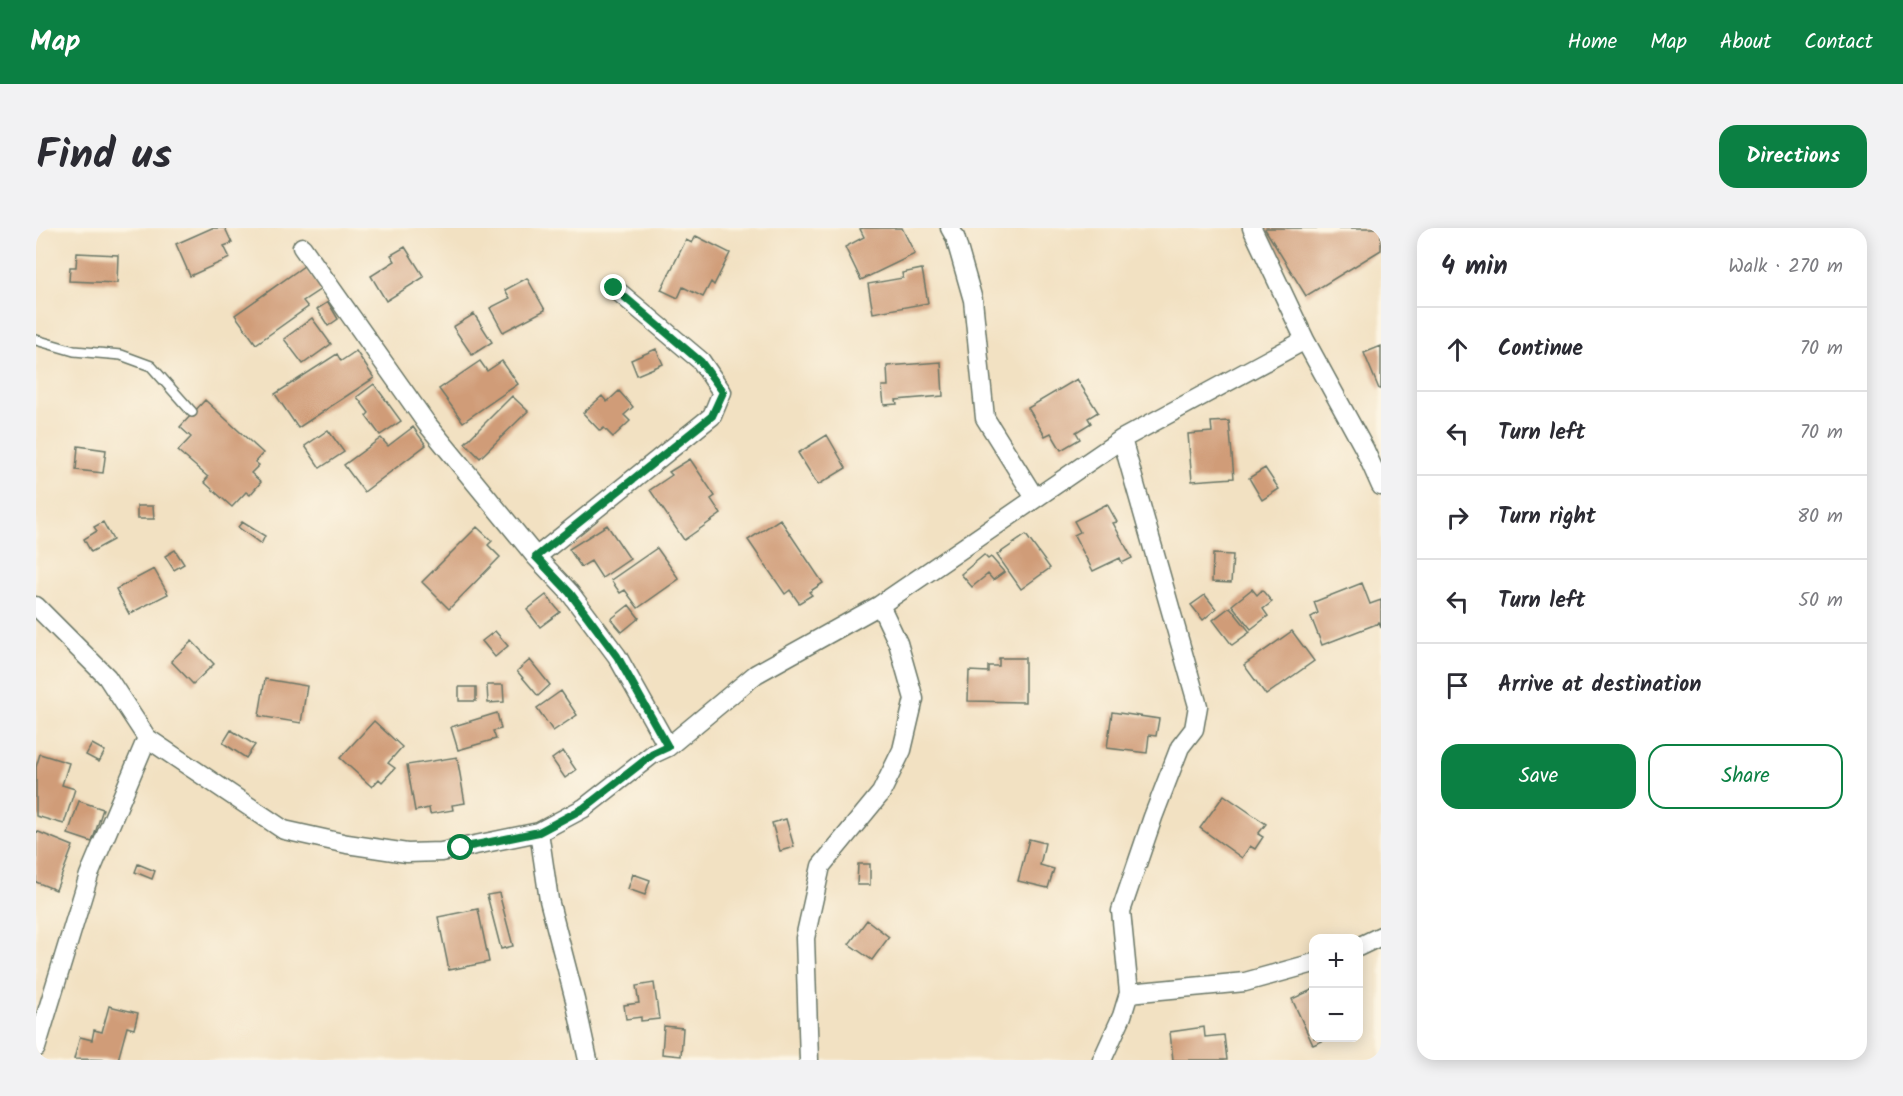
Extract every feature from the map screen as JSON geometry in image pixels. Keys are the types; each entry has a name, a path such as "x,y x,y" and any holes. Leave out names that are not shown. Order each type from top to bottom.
{"street":[{"path":"950,228 955,237 973,300 985,418 1035,498"},
{"path":"1252,228 1305,340 1364,448 1381,486"},
{"path":"302,247 428,424 536,557 570,593 617,656 668,747"},
{"path":"536,557 712,416 723,392 701,362 614,288"},
{"path":"36,606 107,677 147,738 284,830 326,840 407,853 441,852 539,832 584,808 653,754 668,747 756,674 879,605 1122,439 1305,340"},
{"path":"1102,1060 1122,1016 1129,993 1120,911 1180,747 1194,729 1198,706 1122,439"},
{"path":"809,1060 805,938 821,866 881,793 902,750 914,699 898,643 879,605"},
{"path":"36,1048 90,875 147,738"},
{"path":"539,832 549,900 588,1060"},
{"path":"1363,945 1381,936"},
{"path":"1129,993 1245,982 1309,964"}],"lane":[{"path":"36,340 74,351 121,355 151,366 192,412"}],"building":[{"path":"212,228 225,228 232,243 224,246 230,258 190,276 176,244"},
{"path":"902,228 915,254 861,280 845,247 864,237 860,229"},
{"path":"1266,228 1381,228 1381,250 1306,296"},
{"path":"696,236 730,253 714,285 711,282 703,297 683,287 678,298 661,290 686,240 692,243"},
{"path":"405,247 424,277 386,301 371,276 395,261 391,255"},
{"path":"77,253 118,255 117,283 69,281 70,267 76,267"},
{"path":"304,266 321,289 303,301 308,307 256,344 235,315"},
{"path":"922,269 928,303 873,313 868,284 903,278 902,273"},
{"path":"527,278 545,310 503,332 490,308 510,298 505,290"},
{"path":"328,302 338,319 328,326 317,309"},
{"path":"474,314 492,342 472,355 453,327"},
{"path":"312,318 331,344 303,364 284,339"},
{"path":"1381,346 1381,389 1379,389 1364,353"},
{"path":"656,349 663,364 637,375 631,360"},
{"path":"356,351 374,378 298,428 275,394 337,354 341,361"},
{"path":"480,361 487,371 502,361 518,384 463,422 439,389"},
{"path":"941,362 943,396 896,400 897,404 884,405 882,386 888,386 887,366"},
{"path":"1077,379 1098,412 1088,418 1091,423 1076,432 1080,439 1061,450 1051,433 1045,436 1028,408"},
{"path":"374,384 401,421 380,435 366,416 369,413 357,397"},
{"path":"619,391 633,407 624,415 630,421 613,437 604,428 600,431 583,413 602,396 607,402"},
{"path":"512,396 528,411 480,458 465,443"},
{"path":"205,400 263,453 255,462 259,465 251,473 261,482 250,495 246,492 232,507 204,482 208,477 178,451 191,437 180,427"},
{"path":"1229,421 1234,478 1192,481 1188,434 1212,432 1211,422"},
{"path":"413,427 426,445 364,492 344,465 381,438 388,446"},
{"path":"328,430 344,452 320,468 305,446"},
{"path":"827,435 846,468 818,485 798,453"},
{"path":"78,446 106,450 103,473 76,470"},
{"path":"690,459 715,496 711,499 721,514 684,540 650,490 672,475 669,472"},
{"path":"1265,468 1279,489 1262,500 1249,478"},
{"path":"1107,504 1117,522 1113,523 1132,558 1122,563 1120,558 1093,571 1074,535 1080,532 1074,521"},
{"path":"137,506 153,506 154,519 137,519"},
{"path":"780,519 823,583 809,592 812,595 799,603 790,590 785,594 748,540"},
{"path":"103,522 113,540 91,552 84,539 97,531 94,527"},
{"path":"242,522 265,536 261,544 238,527"},
{"path":"607,525 630,559 602,578 591,561 581,567 569,549"},
{"path":"477,527 492,541 488,545 500,557 449,609 422,582"},
{"path":"1026,535 1050,568 1021,589 997,555"},
{"path":"657,548 679,579 638,608 625,590 620,593 611,580"},
{"path":"175,550 184,564 174,570 165,556"},
{"path":"1213,554 1233,555 1231,583 1212,582"},
{"path":"984,555 988,559 991,557 1004,572 993,580 988,574 972,587 961,574"},
{"path":"154,569 168,594 129,614 116,589"},
{"path":"1362,583 1370,604 1381,600 1381,628 1379,623 1322,645 1311,617 1318,613 1314,602"},
{"path":"1252,589 1257,595 1262,590 1272,602 1263,609 1268,616 1251,629 1232,605"},
{"path":"546,595 560,612 540,627 527,610"},
{"path":"1205,595 1216,609 1203,620 1191,605"},
{"path":"629,605 639,618 622,632 611,619"},
{"path":"1230,607 1250,632 1232,645 1213,620"},
{"path":"495,631 508,646 495,657 482,641"},
{"path":"1292,631 1314,661 1266,695 1244,665"},
{"path":"192,641 214,664 193,684 171,661"},
{"path":"999,658 1025,658 1025,702 968,701 969,671 988,672 988,666 999,666"},
{"path":"530,660 550,685 538,696 517,671"},
{"path":"265,679 307,686 301,723 259,716"},
{"path":"487,685 503,685 504,702 488,703"},
{"path":"459,687 476,687 476,701 459,701"},
{"path":"561,691 577,715 553,731 537,708"},
{"path":"1112,712 1159,719 1156,736 1149,735 1147,753 1107,748"},
{"path":"497,713 501,729 493,731 496,739 458,750 451,727"},
{"path":"374,721 402,747 388,763 395,768 382,782 379,779 372,787 340,758"},
{"path":"231,730 255,745 246,758 223,743"},
{"path":"92,744 105,751 99,762 86,755"},
{"path":"563,751 576,770 565,778 552,759"},
{"path":"40,754 69,763 62,785 75,789 64,824 36,816 36,767"},
{"path":"457,757 465,803 452,805 453,810 430,814 429,808 415,811 407,765"},
{"path":"1224,795 1266,824 1258,834 1263,837 1255,849 1250,846 1242,858 1200,828"},
{"path":"79,801 103,809 92,842 68,834"},
{"path":"786,819 794,847 780,851 772,823"},
{"path":"36,831 73,846 56,890 36,882"},
{"path":"1029,839 1045,843 1040,865 1054,869 1048,888 1018,881"},
{"path":"138,864 155,871 152,879 135,872"},
{"path":"858,864 870,864 870,885 857,885"},
{"path":"633,874 650,880 645,895 628,889"},
{"path":"499,893 513,946 501,949 487,895"},
{"path":"478,909 489,962 449,970 438,917"},
{"path":"867,920 889,937 872,960 849,944"},
{"path":"654,983 659,1019 641,1021 641,1017 626,1019 624,1005 639,1003 636,986"},
{"path":"1309,991 1309,1036 1292,999"},
{"path":"109,1006 138,1013 134,1029 127,1027 118,1060 74,1059 80,1037 92,1040 94,1030 102,1032"},
{"path":"664,1026 683,1028 681,1056 662,1054"},
{"path":"1204,1027 1205,1037 1224,1035 1227,1060 1173,1060 1170,1032"}],"route":[{"path":"461,848 539,832 584,808 653,754 668,747 617,656 570,593 536,557 712,416 723,392 701,362 614,288"}]}
